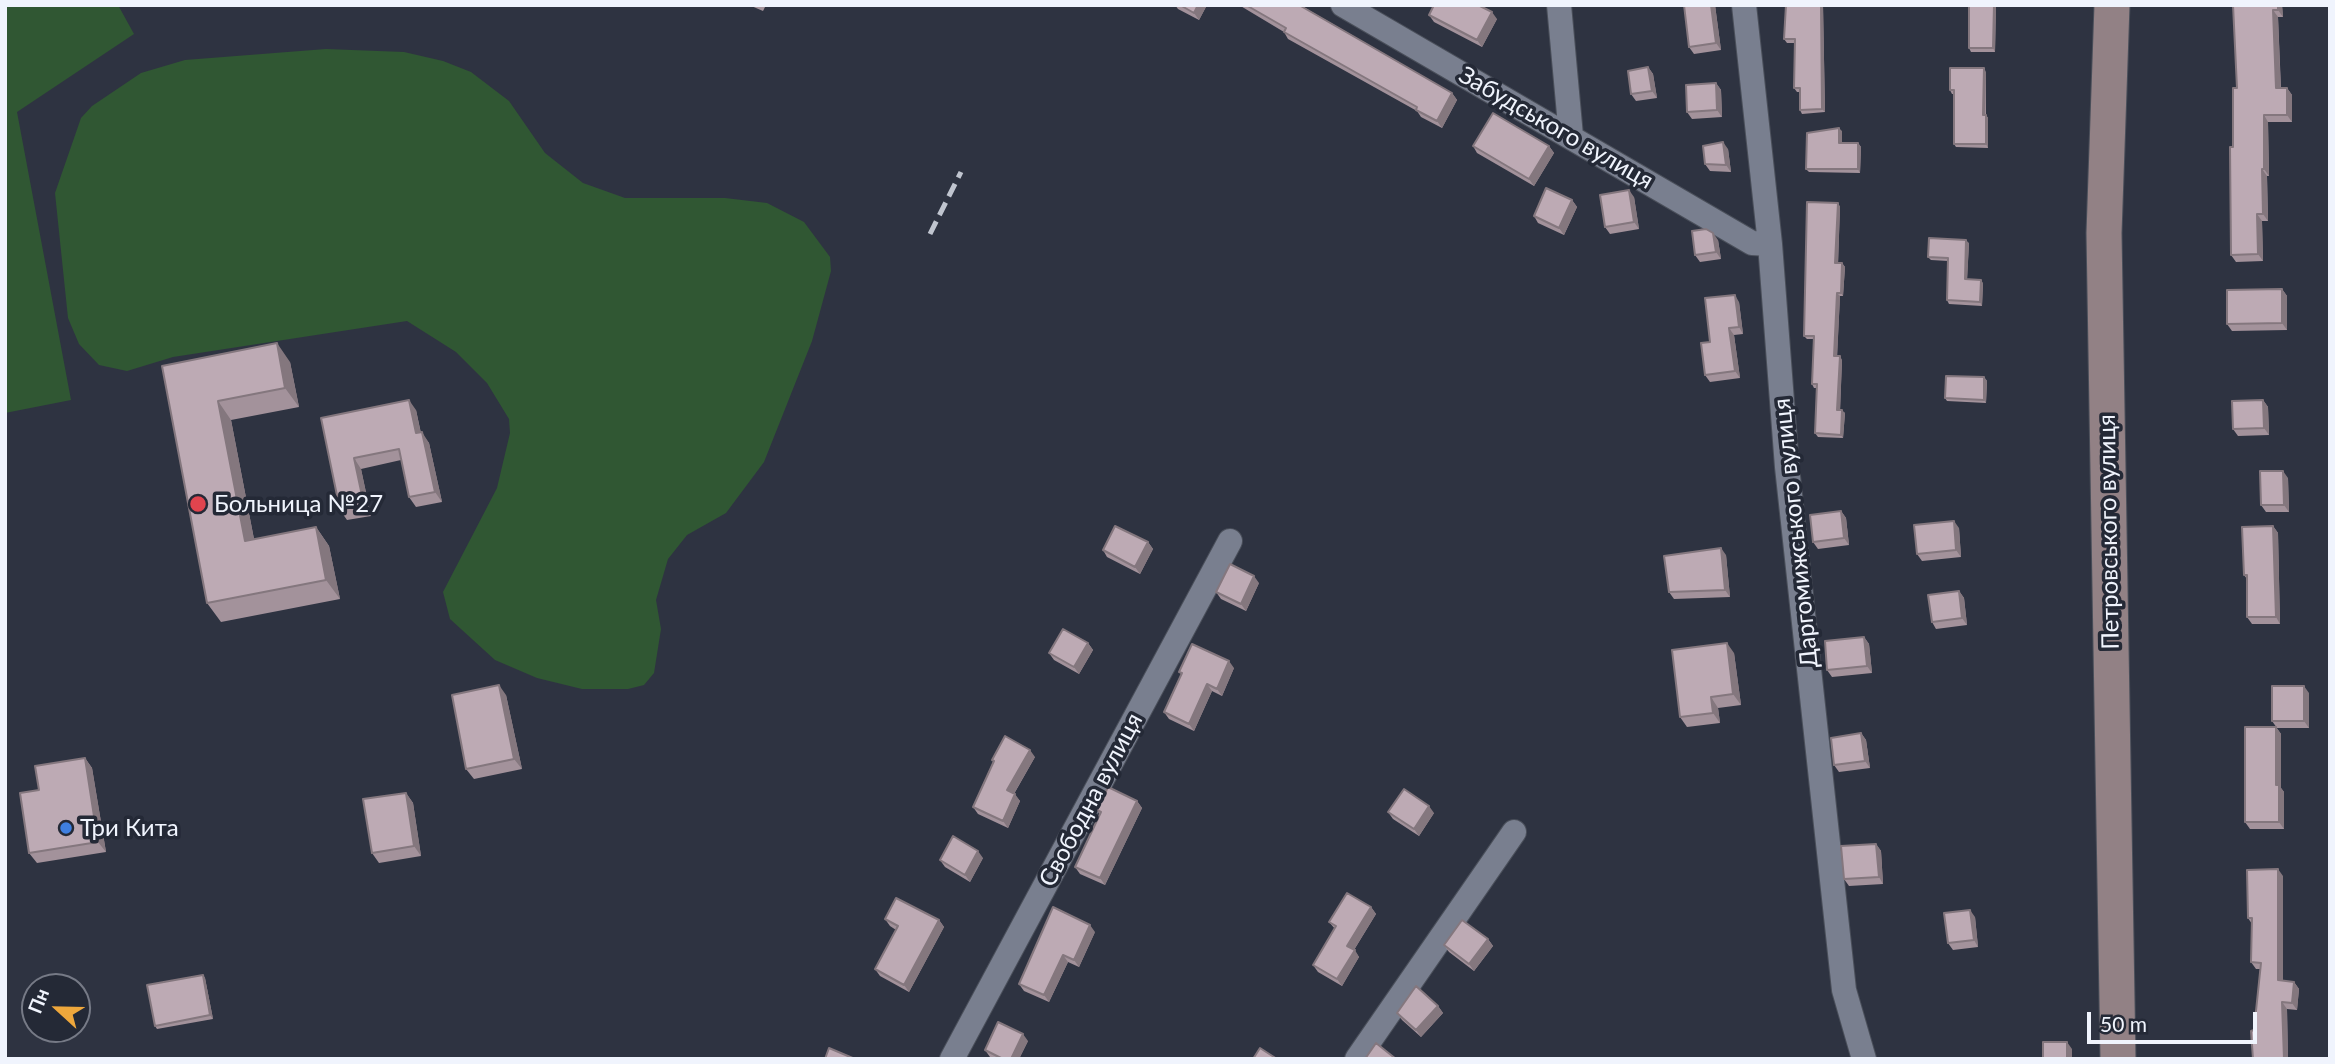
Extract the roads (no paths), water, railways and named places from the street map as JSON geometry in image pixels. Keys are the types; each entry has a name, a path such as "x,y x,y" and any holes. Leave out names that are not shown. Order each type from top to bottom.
{"main road":[{"name":"Петровського вулиця","path":"2112,5 2104,233 2118,1059"}],"street":[{"name":"Забудського вулиця","path":"1343,5 1752,243 1770,244"},
{"path":"1559,5 1571,136"},
{"name":"Даргомижського вулиця","path":"1744,5 1770,244 1787,467 1844,990 1864,1059"},
{"name":"Свободна вулиця","path":"952,1059 1230,541"},
{"path":"1357,1059 1514,832"}],"railway":[{"path":"930,234 961,172"}],"place":[{"name":"Больница №27","path":"198,504"},
{"name":"Три Кита","path":"66,828"}]}
